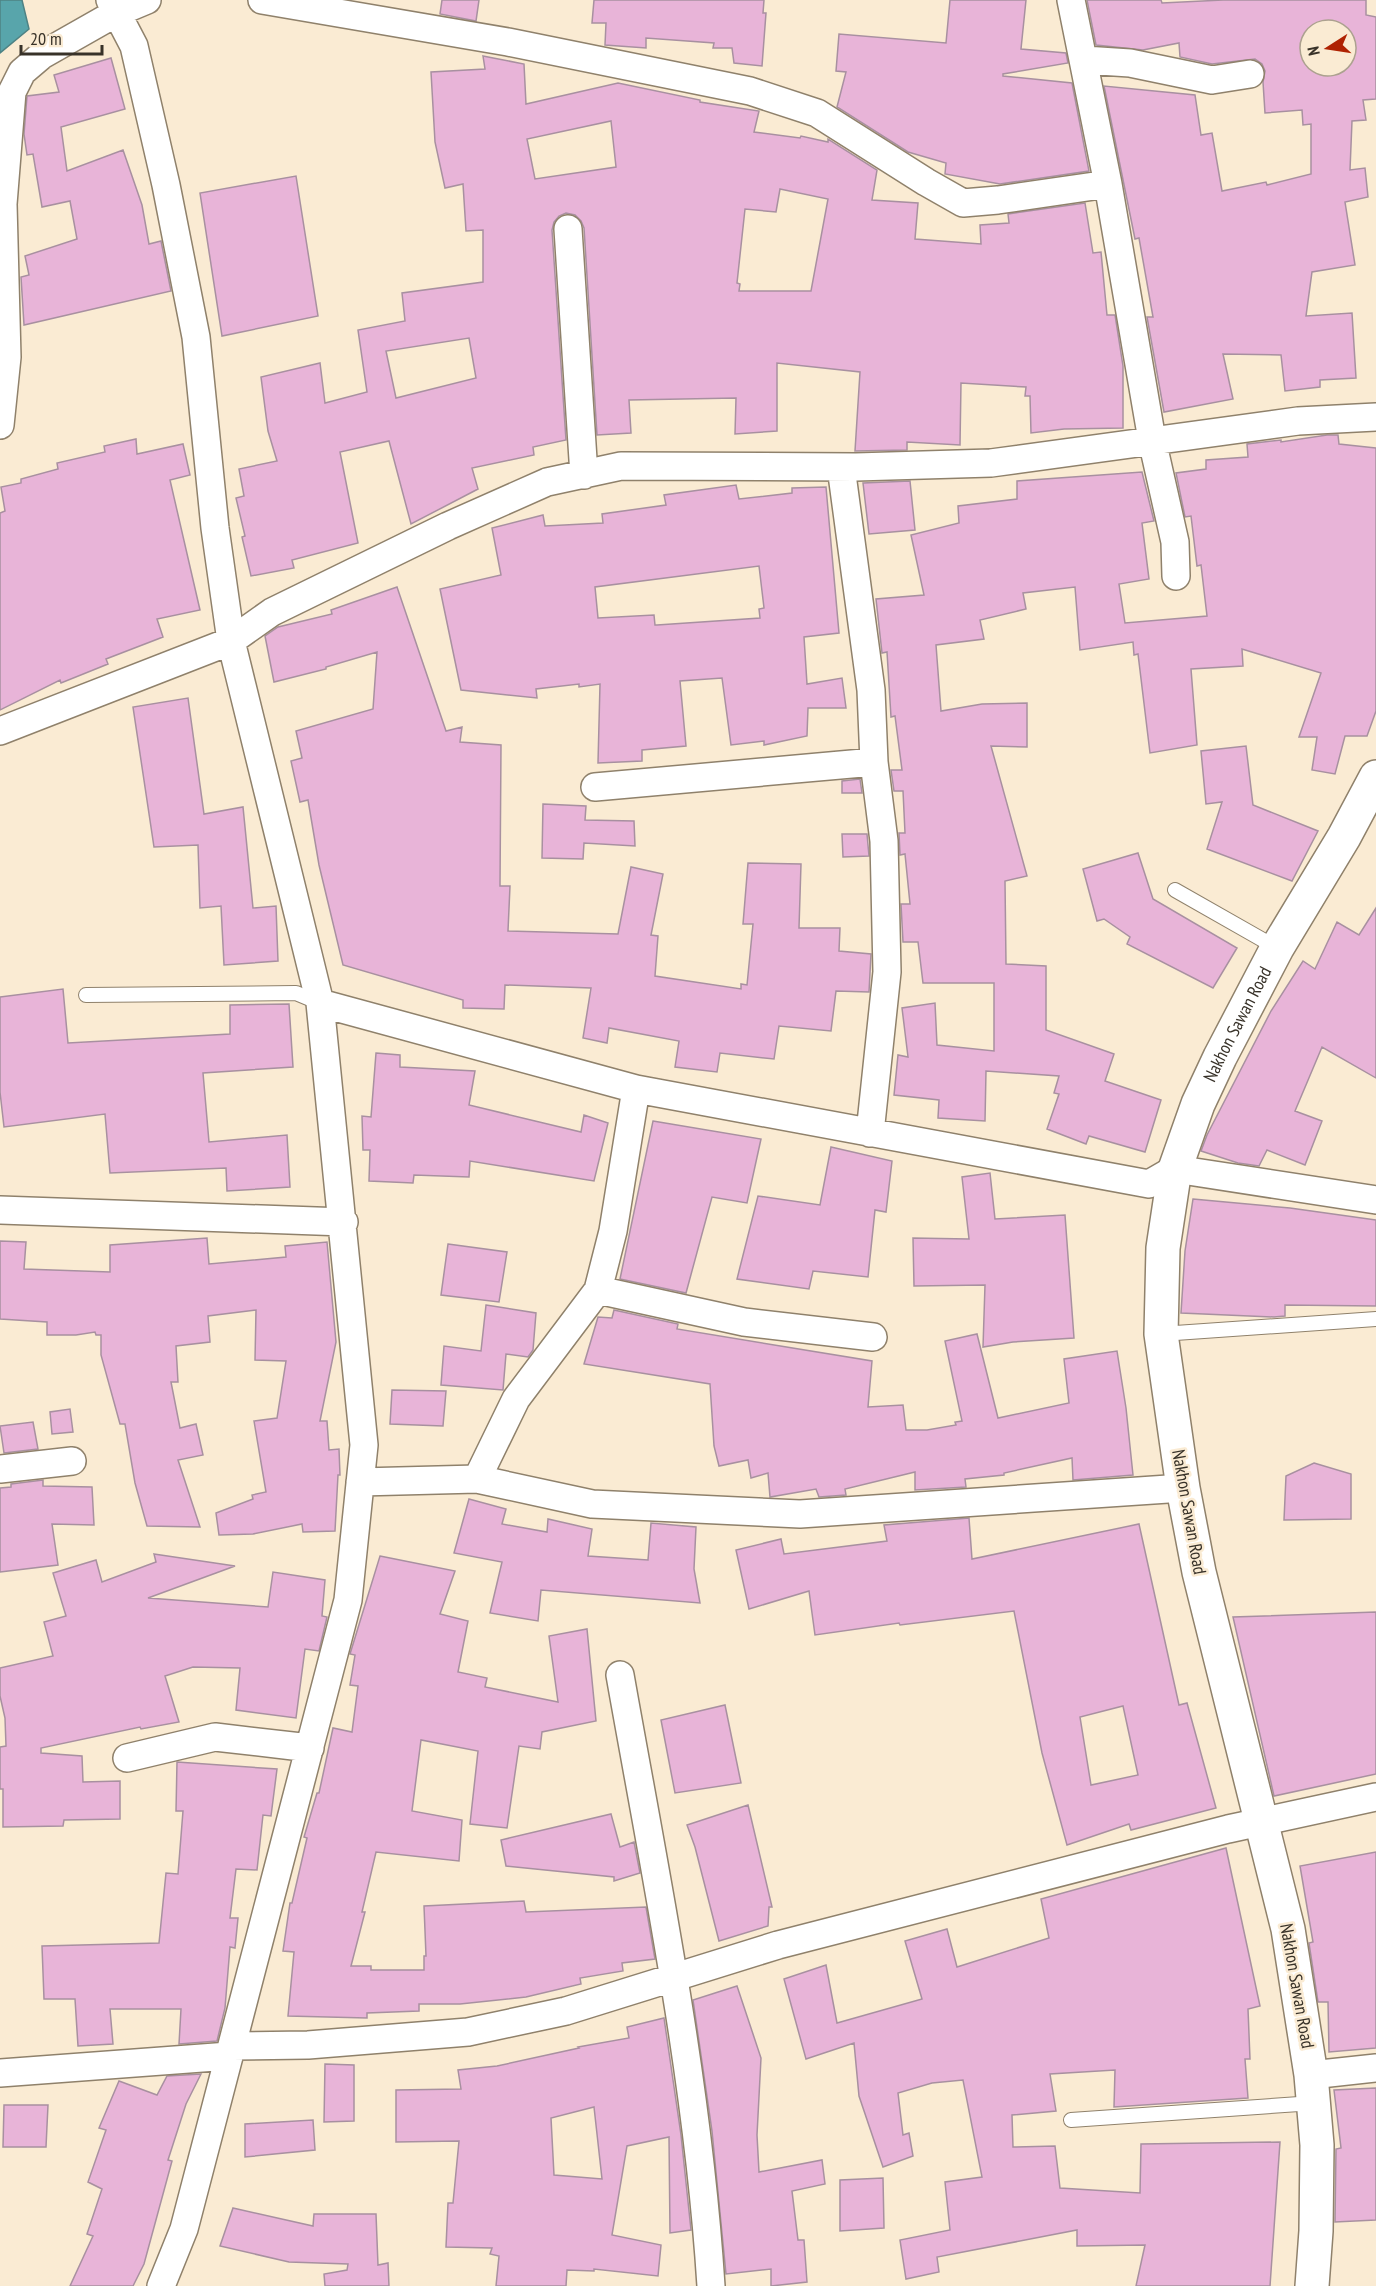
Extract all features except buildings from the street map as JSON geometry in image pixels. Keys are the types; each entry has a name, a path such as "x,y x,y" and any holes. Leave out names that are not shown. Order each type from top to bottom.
{"main road":[{"name":"Nakhon Sawan Road","path":"1312,2286 1317,2188 1313,2089 1288,1929 1199,1572 1183,1488 1161,1334 1163,1248 1175,1168 1198,1104 1277,948 1373,790"}],"street":[{"path":"0,425 7,357 3,204 12,92 22,72 42,55 113,6 147,0"},
{"path":"262,0 508,42 750,91 817,113 963,203 1108,184"},
{"path":"1071,0 1108,184 1152,440 1175,542 1176,576"},
{"path":"113,6 134,46 166,185 196,337 215,528 231,641 320,1003 344,1222 364,1444 348,1600 184,2229 161,2286"},
{"path":"1084,60 1130,63 1212,80 1251,74"},
{"path":"568,229 585,475"},
{"path":"0,731 231,641 272,612 448,526 547,482 621,466 841,467 991,463 1298,421 1376,417"},
{"path":"841,467 871,690 874,762 884,841 887,972 870,1132"},
{"path":"594,788 874,762"},
{"path":"320,1003 636,1089 1149,1184 1175,1168 1376,1200"},
{"path":"477,1479 516,1399 598,1290 613,1231 636,1089"},
{"path":"0,1210 344,1222"},
{"path":"598,1290 744,1322 873,1337"},
{"path":"0,1469 72,1461"},
{"path":"360,1482 477,1479 592,1504 800,1514 1183,1488"},
{"path":"620,1675 673,1978 702,2171 711,2286"},
{"path":"127,1758 215,1737 310,1748"},
{"path":"0,2073 468,2032 566,2011 778,1945 1228,1829 1376,1797"},
{"path":"1313,2089 1376,2068"}],"lane":[{"path":"1175,890 1277,948"},
{"path":"86,995 296,993 320,1003"},
{"path":"1161,1334 1376,1318"},
{"path":"1071,2120 1313,2089"}],"water":[{"path":"0,0 22,0 29,29 0,53"}]}
